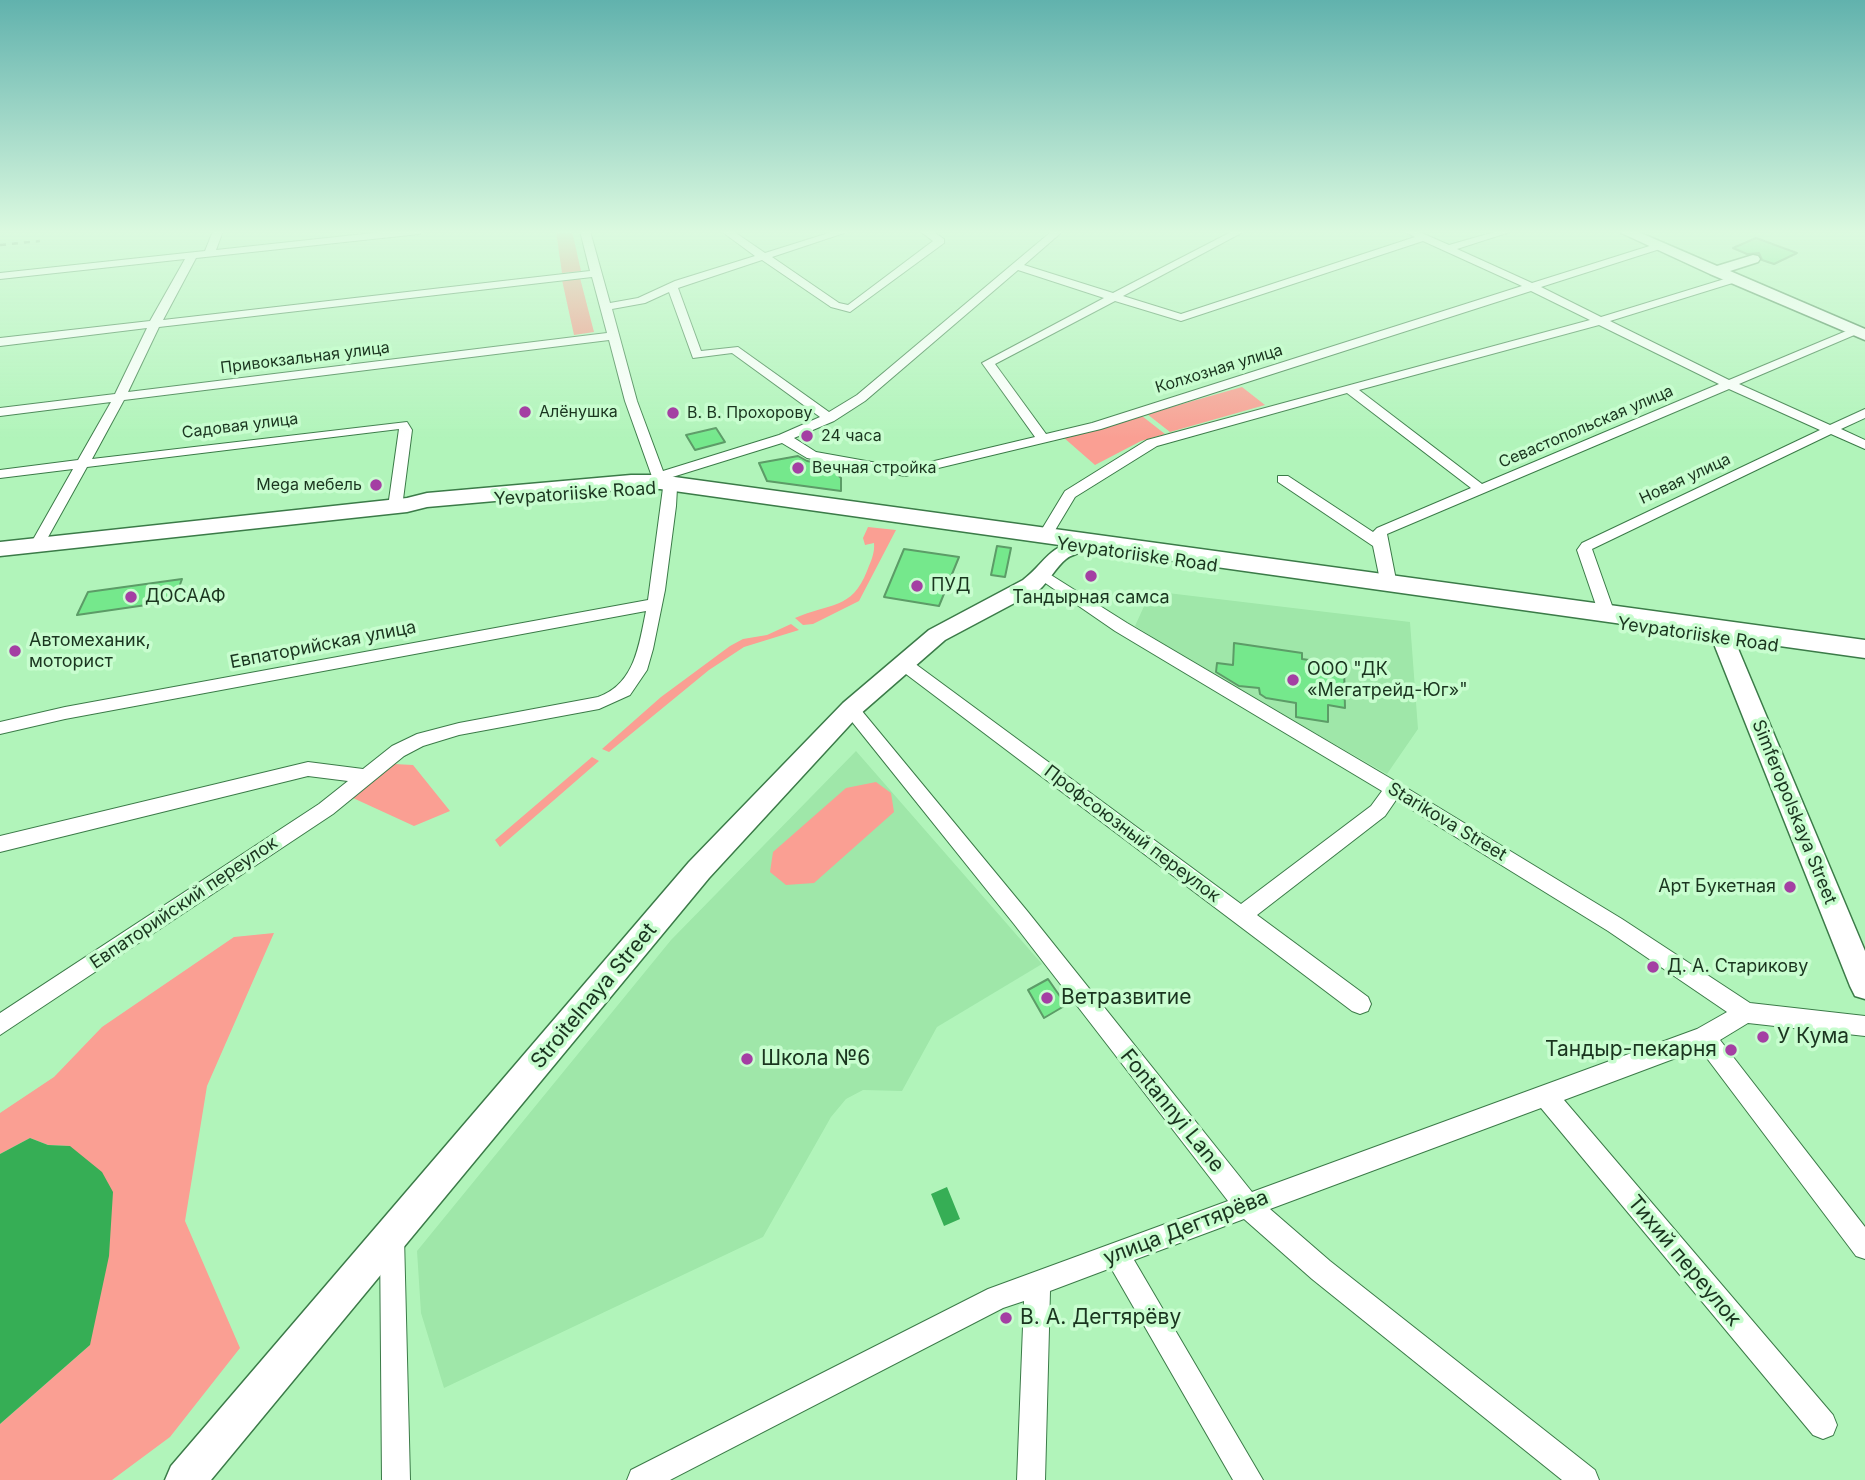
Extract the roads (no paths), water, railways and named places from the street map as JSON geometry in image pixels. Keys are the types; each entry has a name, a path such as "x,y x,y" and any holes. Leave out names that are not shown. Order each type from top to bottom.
{"main road":[{"name":"Yevpatoriiske Road","path":"0,549 401,506 427,500 675,479 1042,537 1865,649"},
{"name":"Yevpatoriiske Road","path":"1042,537 1076,547 1865,659"}],"street":[{"path":"37,545 120,397 168,300"},
{"path":"0,342 366,300"},
{"path":"604,300 631,401 675,479 829,418 861,398 978,300"},
{"path":"606,307 643,300"},
{"path":"678,300 697,355 733,349 829,418"},
{"path":"828,300 850,309 862,300"},
{"path":"1047,438 988,363 1108,300"},
{"path":"1124,300 1181,318 1235,300"},
{"name":"Колхозная улица","path":"783,438 812,455 905,472 1130,415 1491,300"},
{"path":"1558,300 1730,384 1865,445"},
{"path":"1046,570 1046,548 1042,537 1070,494 1152,443 1667,300"},
{"path":"1784,300 1860,333"},
{"name":"Севастопольская улица","path":"1380,544 1378,536 1382,531 1730,384 1860,333"},
{"name":"Привокзальная улица","path":"0,412 614,336"},
{"path":"1348,388 1482,490"},
{"name":"Новая улица","path":"1606,614 1584,550 1587,546 1865,413"},
{"name":"Садовая улица","path":"0,474 402,425 406,430 401,506"},
{"name":"Евпаторийский переулок","path":"0,1026 326,809 398,751 417,741 459,729 599,703 620,695 633,683 639,669 654,604 675,479"},
{"path":"1283,479 1380,544 1389,585"},
{"name":"Stroitelnaya Street","path":"185,1480 699,870 851,709 937,635 1024,589 1046,570 1059,554 1076,547"},
{"name":"Starikova Street","path":"1046,570 1121,628 1394,789 1615,925 1746,1013 1865,1026"},
{"name":"Евпаторийская улица","path":"0,728 65,713 654,604"},
{"name":"Simferopolskaya Street","path":"1723,639 1865,986"},
{"name":"Профсоюзный переулок","path":"904,664 1360,1004"},
{"name":"Fontannyi Lane","path":"851,709 1021,918 1246,1204 1321,1270 1585,1480"},
{"path":"0,844 309,769 364,776"},
{"path":"1241,916 1378,811 1394,789"},
{"name":"улица Дегтярёва","path":"641,1480 997,1298 1117,1255 1246,1204 1547,1097 1704,1037 1746,1013"},
{"path":"1704,1037 1865,1247"},
{"name":"Тихий переулок","path":"1547,1097 1823,1424"},
{"path":"392,1237 396,1480"},
{"path":"1117,1255 1249,1480"},
{"path":"1031,1480 1037,1283"}],"place":[{"name":"Алёнушка","path":"525,412"},
{"name":"В. В. Прохорову","path":"673,413"},
{"name":"24 часа","path":"807,436"},
{"name":"Вечная стройка","path":"798,468"},
{"name":"Mega мебель","path":"376,485"},
{"name":"Тандырная самса","path":"1091,576"},
{"name":"ПУД","path":"917,586"},
{"name":"ДОСААФ","path":"131,597"},
{"name":"Автомеханик, моторист","path":"15,651"},
{"name":"ООО \"ДК «Мегатрейд-Юг»\"","path":"1293,680"},
{"name":"Арт Букетная","path":"1790,887"},
{"name":"Д. А. Старикову","path":"1653,967"},
{"name":"Ветразвитие","path":"1047,998"},
{"name":"У Кума","path":"1763,1037"},
{"name":"Тандыр-пекарня","path":"1731,1050"},
{"name":"Школа №6","path":"747,1059"},
{"name":"В. А. Дегтярёву","path":"1006,1318"}]}
